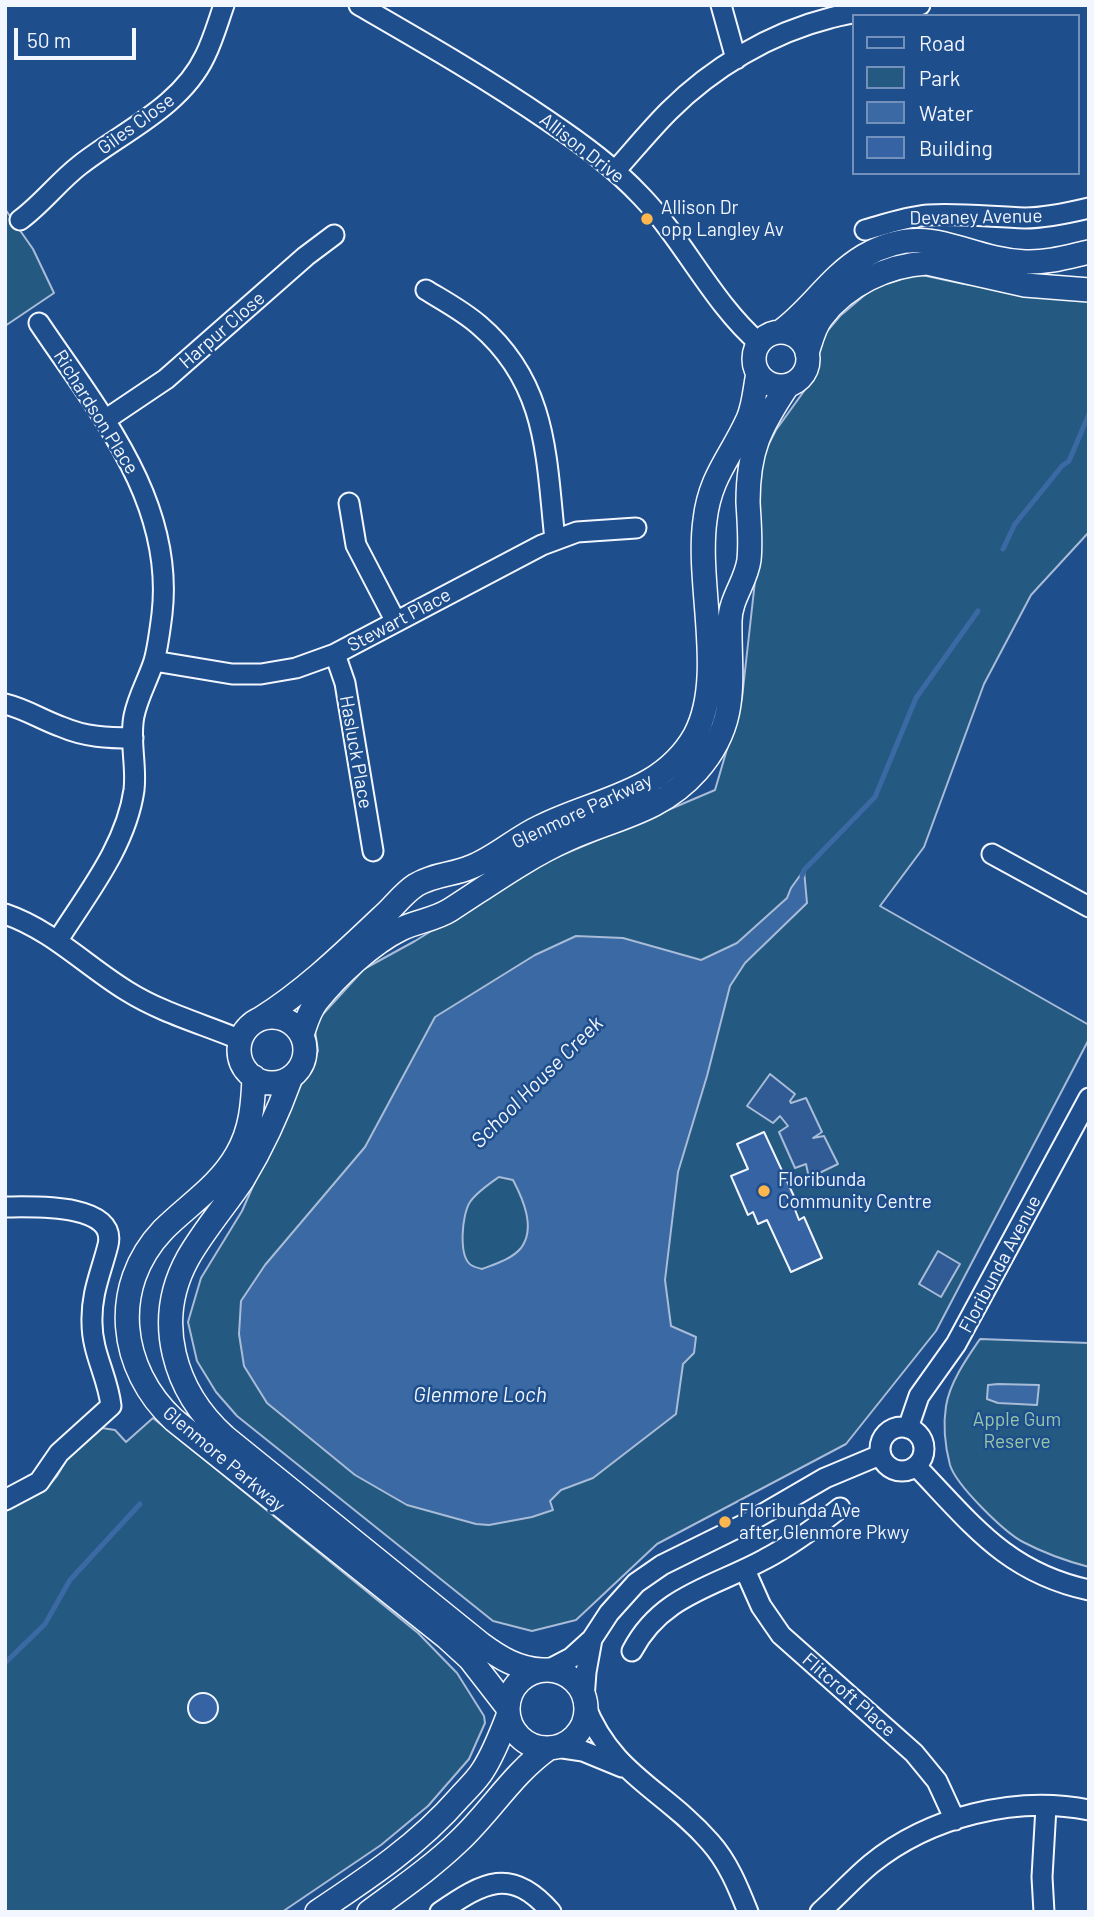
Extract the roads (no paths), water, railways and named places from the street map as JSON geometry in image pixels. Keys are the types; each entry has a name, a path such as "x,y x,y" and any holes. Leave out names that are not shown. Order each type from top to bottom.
{"main road":[{"path":"780,332 800,315 829,282 885,246 901,241 937,241 998,258 1024,262 1089,253"},
{"path":"807,353 797,337 780,332 772,333 759,343 754,358 758,373 771,384 788,385 797,380 804,373 815,328 830,308 861,283 911,264 944,266 1025,285 1089,290"},
{"name":"Glenmore Parkway","path":"261,1018 318,976 416,885 436,876 471,867 556,818 641,787 658,776 683,752 700,722 707,697 708,652 702,546 707,504 716,475 750,416 758,373"},
{"name":"Glenmore Parkway","path":"302,1035 316,1002 360,958 385,938 409,925 440,916 552,846 647,810 670,796 702,765 720,735 731,698 730,620 733,603 748,562 750,464 761,426 788,385"},
{"path":"272,1016 285,1019 302,1035 305,1058 300,1069 281,1083 270,1083 254,1077 242,1065 240,1040 251,1024 261,1018 272,1016"},
{"name":"Glenmore Parkway","path":"254,1077 250,1124 236,1157 200,1199 156,1239 135,1275 127,1327 137,1371 158,1404 174,1420 470,1659 508,1712"},
{"name":"Glenmore Parkway","path":"292,1077 270,1131 243,1178 188,1259 177,1284 172,1308 172,1340 174,1356 184,1385 205,1418 225,1437 481,1644 514,1665 545,1670"},
{"path":"317,1912 374,1875 409,1848 483,1771 508,1712 514,1687 531,1673 545,1670 560,1672 571,1678 579,1687 585,1702 582,1727 575,1736 553,1747 519,1773 460,1840 423,1872 369,1912"},
{"path":"508,1712 512,1727 527,1743 553,1747"}],"street":[{"name":"Giles Close","path":"20,220 38,206 62,179 180,92 205,57 224,5"},
{"name":"Allison Drive","path":"359,5 513,97 583,144 615,171 661,218 727,310 759,343"},
{"path":"721,5 736,59"},
{"path":"615,171 668,112 736,59 779,36 830,18 869,10 920,5"},
{"name":"Devaney Avenue","path":"865,230 900,219 926,215 1027,218 1089,208"},
{"name":"Harpur Close","path":"105,421 166,379 306,256 334,235"},
{"path":"426,289 484,330 511,359 529,390 544,438 555,540"},
{"name":"Richardson Place","path":"39,323 105,421 137,475 149,505 158,541 163,592 154,661 135,710 134,786 125,826 113,851 58,940"},
{"path":"349,503 356,545 396,622"},
{"name":"Stewart Place","path":"154,661 217,672 261,674 296,668 335,654 555,540 586,531 636,528"},
{"name":"Hasluck Place","path":"335,654 345,684 373,851"},
{"path":"5,704 77,733 133,738"},
{"path":"992,854 1089,907"},
{"path":"5,914 58,940 77,957 128,992 240,1040"},
{"name":"Floribunda Avenue","path":"908,1427 919,1396 956,1344 1089,1098"},
{"path":"5,1207 74,1210 97,1219 105,1228 109,1240 95,1285 92,1323 97,1358 111,1406 59,1453 39,1482 5,1500"},
{"path":"908,1427 919,1435 924,1448 921,1461 905,1471 892,1469 880,1455 883,1436 894,1428 908,1427"},
{"path":"545,1670 571,1658 592,1639 625,1593 654,1570 751,1521 825,1478 880,1455"},
{"path":"916,1466 985,1538 1009,1557 1051,1580 1089,1590"},
{"path":"632,1651 640,1635 662,1612 681,1599 745,1570 805,1536 841,1508"},
{"name":"Flitcroft Place","path":"745,1570 761,1606 780,1635 914,1753 937,1780 955,1820"},
{"path":"592,1639 585,1702 597,1733 626,1769 709,1841 730,1871 748,1912"},
{"path":"553,1747 583,1751 626,1769"},
{"path":"1044,1912 1042,1877 1046,1807"},
{"path":"820,1912 883,1856 918,1836 955,1820 999,1809 1046,1807 1089,1810"},
{"path":"440,1912 482,1886 506,1882 528,1890 551,1912"}],"water":[{"name":"Glenmore Loch","path":"804,870 807,903 745,963 730,986 678,1172 665,1280 671,1326 696,1337 694,1353 683,1364 676,1414 593,1478 561,1490 550,1501 553,1510 489,1525 476,1524 407,1505 355,1475 267,1403 244,1366 239,1334 241,1301 265,1265 365,1147 435,1017 535,955 576,936 623,938 701,960 737,943 787,898","holes":["499,1177 513,1180 521,1196 528,1223 525,1240 521,1248 508,1258 482,1269 473,1266 467,1260 463,1244 467,1208 483,1188"]},
{"path":"988,1385 1039,1385 1037,1405 998,1403 987,1399"}],"waterway":[{"name":"School House Creek","path":"1003,549 1015,524 1069,461 1089,414"},
{"name":"School House Creek","path":"802,876 804,870 875,797 916,698 978,611"},
{"name":"School House Creek","path":"5,1663 45,1624 70,1580 140,1504"}],"place":[{"name":"Allison Dr opp Langley Av","path":"647,219"},
{"name":"Floribunda Community Centre","path":"764,1191"},
{"name":"Floribunda Ave after Glenmore Pkwy","path":"725,1522"}],"park label":[{"name":"Apple Gum Reserve","path":"1017,1431"}]}
